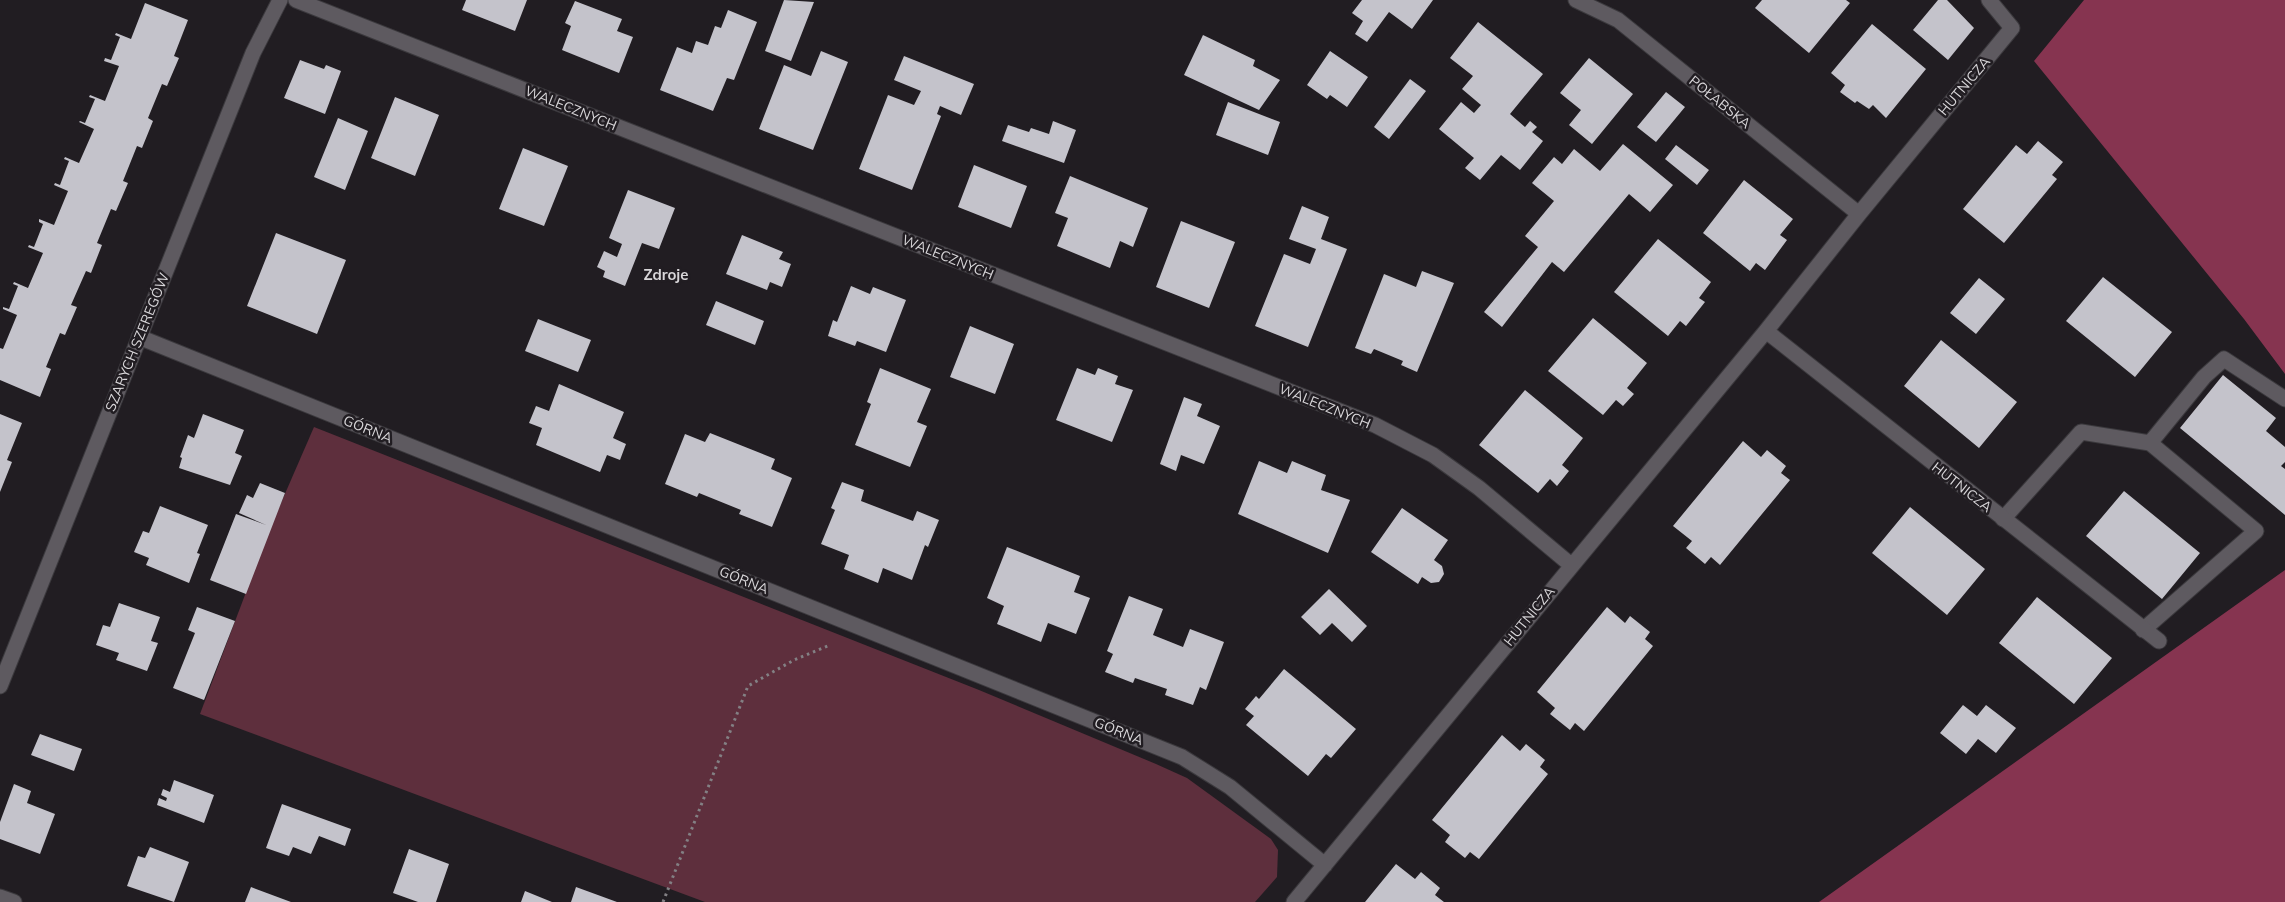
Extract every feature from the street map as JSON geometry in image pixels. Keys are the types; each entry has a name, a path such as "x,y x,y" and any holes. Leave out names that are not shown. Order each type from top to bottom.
{"street":[{"name":"SZARYCH SZEREGÓW","path":"0,686 253,53 280,0"},
{"name":"WALECZNYCH","path":"296,0 1375,425 1433,455 1479,488 1571,564"},
{"name":"POŁABSKA","path":"1576,0 1618,20 1859,214"},
{"name":"HUTNICZA","path":"1294,902 1571,564 1766,331 1859,214 2012,28 1989,0"},
{"name":"HUTNICZA","path":"1766,331 2158,642"},
{"name":"GÓRNA","path":"139,337 1182,757 1230,787 1325,865"},
{"path":"2150,443 2204,377 2224,359 2285,399"},
{"path":"2003,520 2081,432 2150,443 2256,531 2142,630"},
{"path":"0,897 14,902"}],"path":[{"path":"663,902 748,686 794,660 867,629"}],"shaded area":[{"path":"2084,0 2285,0 2285,374 2244,319 2034,61"},
{"path":"314,427 979,690 1187,778 1271,839 1278,850 1277,877 1255,902 705,902 200,714 271,526"},
{"path":"2285,570 2285,902 1819,902"}],"building":[{"path":"466,0 527,0 515,31 462,10"},
{"path":"784,0 814,2 791,61 765,51"},
{"path":"1362,0 1433,0 1412,29 1389,12 1367,42 1355,34 1363,21 1352,13"},
{"path":"1762,0 1846,0 1850,3 1809,53 1755,8"},
{"path":"1938,0 1947,0 1974,28 1948,60 1913,30"},
{"path":"575,1 622,19 617,31 633,37 619,73 562,50 571,26 565,23"},
{"path":"145,3 188,20 174,56 179,58 167,86 162,84 148,118 153,121 142,148 137,146 123,181 128,183 116,211 111,209 97,243 102,245 91,273 86,271 71,305 77,307 65,335 60,333 46,367 51,369 40,397 0,380 0,348 3,349 17,315 3,309 3,307 9,309 18,286 13,284 14,282 28,288 43,253 28,247 29,245 34,247 43,224 39,222 39,219 54,225 68,191 54,185 55,183 60,185 69,161 64,159 65,157 79,163 94,129 79,122 85,123 95,99 89,97 90,95 105,101 119,66 104,61 105,58 111,60 120,37 115,35 116,33 131,39"},
{"path":"728,10 757,22 734,80 727,78 713,111 660,90 677,47 692,53 696,41 708,45 715,26 721,28"},
{"path":"1478,22 1543,74 1510,114 1525,127 1530,121 1537,127 1532,132 1543,141 1520,170 1501,155 1480,180 1465,168 1474,158 1439,129 1461,102 1474,113 1481,105 1462,89 1473,76 1450,58"},
{"path":"1872,24 1926,69 1886,118 1873,105 1869,109 1857,101 1855,103 1840,92 1845,85 1831,73"},
{"path":"1203,35 1255,60 1253,66 1280,80 1259,110 1184,75"},
{"path":"821,51 848,62 813,150 759,129 784,65 811,76"},
{"path":"1330,51 1368,77 1347,107 1330,95 1327,99 1307,85"},
{"path":"904,56 974,84 961,115 940,106 937,114 941,116 912,190 859,169 888,95 914,105 921,91 894,80"},
{"path":"1589,58 1633,94 1592,144 1569,125 1581,110 1560,93"},
{"path":"300,60 324,69 326,65 341,71 325,114 284,98"},
{"path":"1410,79 1426,91 1389,139 1374,127"},
{"path":"1666,92 1685,107 1656,142 1637,127"},
{"path":"395,97 439,115 415,176 371,158"},
{"path":"1228,102 1280,122 1268,155 1216,135"},
{"path":"338,118 368,131 345,190 314,177"},
{"path":"1053,121 1076,130 1064,163 1002,141 1008,125 1029,132 1031,128 1049,134"},
{"path":"2038,141 2063,162 2052,175 2057,179 2004,243 1963,209 2016,145 2027,154"},
{"path":"1623,144 1673,185 1650,212 1629,194 1564,272 1552,262 1502,327 1484,312 1538,247 1525,236 1554,201 1532,183 1554,157 1562,164 1574,149 1600,171"},
{"path":"1676,145 1709,170 1697,185 1665,159"},
{"path":"523,148 568,166 544,226 499,209"},
{"path":"974,165 1027,186 1011,228 958,207"},
{"path":"1070,176 1148,208 1133,247 1120,241 1110,268 1057,246 1068,218 1055,213"},
{"path":"1744,180 1793,219 1780,235 1787,240 1765,270 1756,263 1750,271 1703,233"},
{"path":"628,190 675,208 659,249 642,243 625,286 603,277 605,271 597,267 604,251 617,257 622,244 609,238"},
{"path":"1302,206 1329,217 1321,239 1347,249 1308,347 1255,326 1284,254 1310,264 1316,249 1289,239"},
{"path":"1181,221 1235,242 1209,308 1156,287"},
{"path":"276,233 346,260 317,334 247,306"},
{"path":"742,235 783,252 779,259 791,264 782,287 770,282 767,290 726,274"},
{"path":"1658,239 1711,282 1699,298 1705,302 1686,326 1680,321 1668,336 1614,292"},
{"path":"1422,271 1454,283 1417,372 1401,365 1403,361 1374,349 1371,354 1355,348 1384,274 1416,287"},
{"path":"2103,277 2172,332 2135,377 2066,321"},
{"path":"1979,278 2005,299 1976,334 1950,313"},
{"path":"851,286 870,294 873,287 906,300 886,352 857,341 855,346 828,336 833,320 837,322"},
{"path":"716,301 764,321 755,345 706,325"},
{"path":"1593,318 1647,363 1627,388 1634,394 1623,406 1616,400 1603,415 1548,371"},
{"path":"538,319 591,340 578,372 525,351"},
{"path":"970,326 1014,344 995,394 950,377"},
{"path":"1941,340 2017,402 1979,448 1904,386"},
{"path":"880,368 931,389 917,422 927,426 910,467 855,445 871,404 867,402"},
{"path":"1077,368 1095,375 1098,368 1118,376 1115,384 1133,390 1112,442 1056,420"},
{"path":"2223,375 2276,418 2266,431 2285,447 2285,462 2281,466 2285,469 2285,515 2180,428"},
{"path":"559,384 624,412 613,438 626,444 620,460 607,455 600,472 536,445 542,428 529,423 536,406 549,411"},
{"path":"1525,390 1583,438 1562,465 1569,471 1557,486 1550,479 1538,493 1479,445"},
{"path":"1184,397 1202,404 1197,416 1220,426 1204,464 1181,455 1176,471 1160,464"},
{"path":"0,414 22,423 7,460 12,462 0,492"},
{"path":"203,414 244,430 235,453 242,456 230,485 179,468 182,458 180,457 188,435 194,438"},
{"path":"710,433 775,459 771,469 792,478 772,527 739,514 741,510 699,493 697,497 665,484 685,434 705,442"},
{"path":"1743,441 1761,457 1767,450 1786,466 1781,473 1790,480 1720,565 1711,557 1705,564 1686,548 1692,541 1673,526"},
{"path":"1259,461 1287,473 1292,461 1326,475 1321,490 1350,500 1328,553 1238,514"},
{"path":"842,482 864,490 861,501 913,521 917,511 939,520 928,547 925,545 912,580 883,568 878,583 844,569 849,555 821,544 835,510 831,508"},
{"path":"260,483 285,493 246,594 210,580 236,514 266,525 239,513 247,495 253,498"},
{"path":"2124,491 2200,553 2162,599 2086,536"},
{"path":"160,506 208,525 197,553 200,554 189,583 146,565 149,558 134,552 143,531 149,533"},
{"path":"1910,507 1985,569 1947,615 1872,553"},
{"path":"1402,508 1448,540 1434,560 1442,566 1444,574 1439,582 1431,583 1422,577 1418,584 1371,552"},
{"path":"1007,547 1080,576 1074,592 1090,598 1076,634 1048,623 1041,642 997,624 1004,606 987,598"},
{"path":"1329,589 1367,626 1352,642 1332,623 1320,635 1301,617"},
{"path":"1129,596 1163,609 1153,635 1183,647 1190,629 1224,642 1206,690 1200,687 1193,705 1165,695 1167,689 1135,678 1133,683 1105,672 1113,654 1107,651"},
{"path":"2037,597 2112,658 2074,704 1999,643"},
{"path":"119,603 160,617 151,641 158,643 147,671 116,660 119,653 96,645 103,625 110,627"},
{"path":"197,607 235,621 204,700 173,688 195,633 188,630"},
{"path":"1607,607 1625,623 1630,616 1650,632 1645,639 1653,646 1584,731 1575,723 1570,730 1550,714 1555,708 1537,692"},
{"path":"1284,669 1356,729 1331,758 1326,754 1308,776 1246,725 1254,716 1245,709 1256,696 1259,699"},
{"path":"1963,705 1977,716 1986,705 2016,728 1996,753 1978,739 1966,754 1940,733"},
{"path":"40,734 82,749 74,771 31,755"},
{"path":"1502,735 1520,751 1526,744 1545,760 1540,767 1548,774 1479,859 1470,852 1465,858 1445,842 1450,835 1432,820"},
{"path":"174,780 214,795 204,823 157,805 159,798 166,801 167,798 161,795 163,789 170,792"},
{"path":"14,784 31,791 27,803 55,814 40,854 0,839 0,822"},
{"path":"282,804 351,829 345,846 319,836 311,854 293,847 289,856 266,848"},
{"path":"150,847 189,862 174,902 127,886 138,856 145,858"},
{"path":"409,849 449,864 436,902 418,902 393,893"},
{"path":"1396,864 1415,879 1421,872 1440,888 1435,895 1444,902 1365,902"},
{"path":"251,887 291,902 245,902"},
{"path":"576,887 617,902 571,902"},
{"path":"525,891 552,902 521,902"}],"district":[{"name":"Zdroje","path":"666,274"}]}
